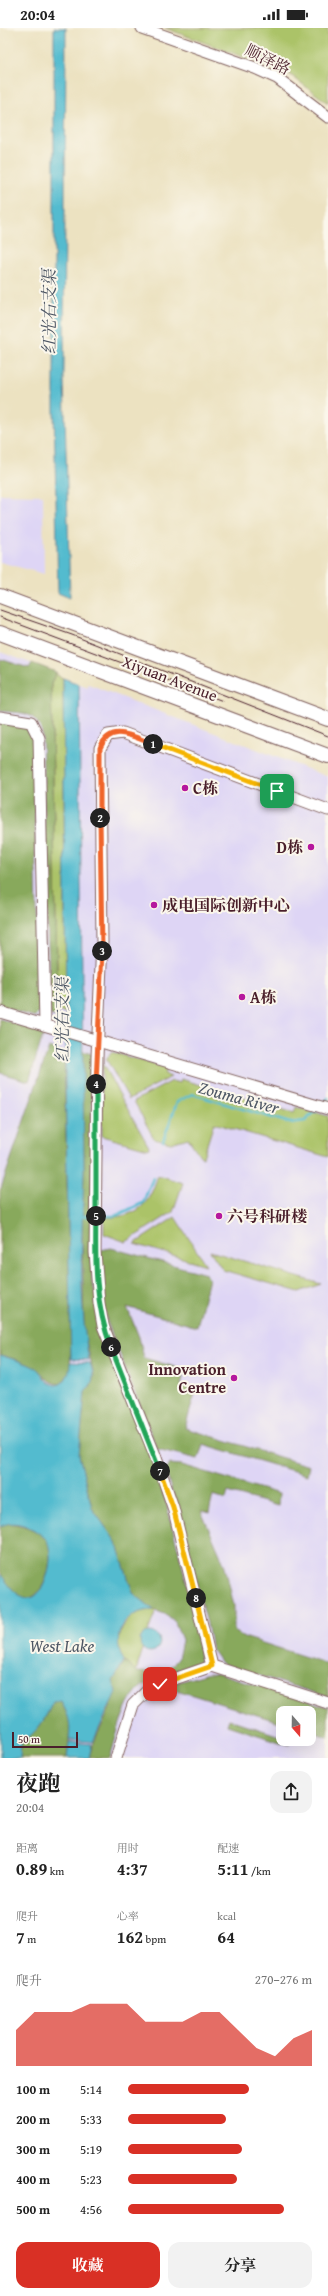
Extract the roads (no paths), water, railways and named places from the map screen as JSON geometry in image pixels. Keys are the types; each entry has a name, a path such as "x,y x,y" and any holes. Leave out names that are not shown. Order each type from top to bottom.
{"main road":[{"name":"Xiyuan Avenue","path":"0,596 328,719"},
{"name":"Xiyuan Avenue","path":"0,632 328,756"}],"street":[{"name":"顺泽路","path":"142,28 255,68 277,78 328,117"},
{"path":"0,717 31,722 39,738 45,1025"},
{"path":"212,1666 173,1507 100,1313 95,1252 98,1040 102,942 100,748 108,735 124,733 328,810"},
{"path":"0,1012 328,1109"},
{"path":"116,1758 133,1705 151,1687 212,1666 328,1702"}],"water":[{"path":"54,28 66,28 64,377 70,598 58,593 54,408"},
{"path":"63,678 79,684 84,1171 82,1290 83,1314 89,1360 71,1359 65,1079 66,1014"},
{"name":"West Lake","path":"0,1355 23,1362 36,1368 48,1382 53,1385 58,1385 65,1380 69,1372 70,1362 90,1363 93,1371 93,1379 85,1392 79,1455 92,1508 116,1542 133,1593 154,1610 134,1614 122,1626 118,1642 124,1661 113,1681 116,1692 93,1742 69,1740 70,1729 66,1711 61,1701 53,1702 33,1734 21,1743 20,1758 0,1758 0,1574 16,1593 30,1598 36,1596 44,1584 47,1576 50,1553 47,1540 31,1528 12,1523 0,1527"},
{"path":"150,1632 157,1635 160,1642 157,1649 150,1652 143,1649 140,1642 143,1635"},
{"path":"69,1742 92,1744 89,1758 67,1758"}],"waterway":[{"name":"Zouma River","path":"163,1141 177,1102 192,1094 290,1123 305,1121 318,1109"},
{"name":"Zouma River","path":"323,1104 328,1098"},
{"name":"Zouma River","path":"102,1216 115,1216 143,1203 153,1178"},
{"name":"Zouma River","path":"80,1217 88,1216"}],"tram line":[{"path":"0,610 72,635 328,736"},
{"path":"0,617 223,701"}],"place":[{"name":"C栋","path":"185,788"},
{"name":"D栋","path":"311,847"},
{"name":"成电国际创新中心","path":"154,905"},
{"name":"A栋","path":"242,997"},
{"name":"六号科研楼","path":"219,1216"},
{"name":"Innovation Centre","path":"234,1378"}],"water label":[{"name":"红光右支渠","path":"48,312"},
{"name":"红光右支渠","path":"61,1020"}]}
